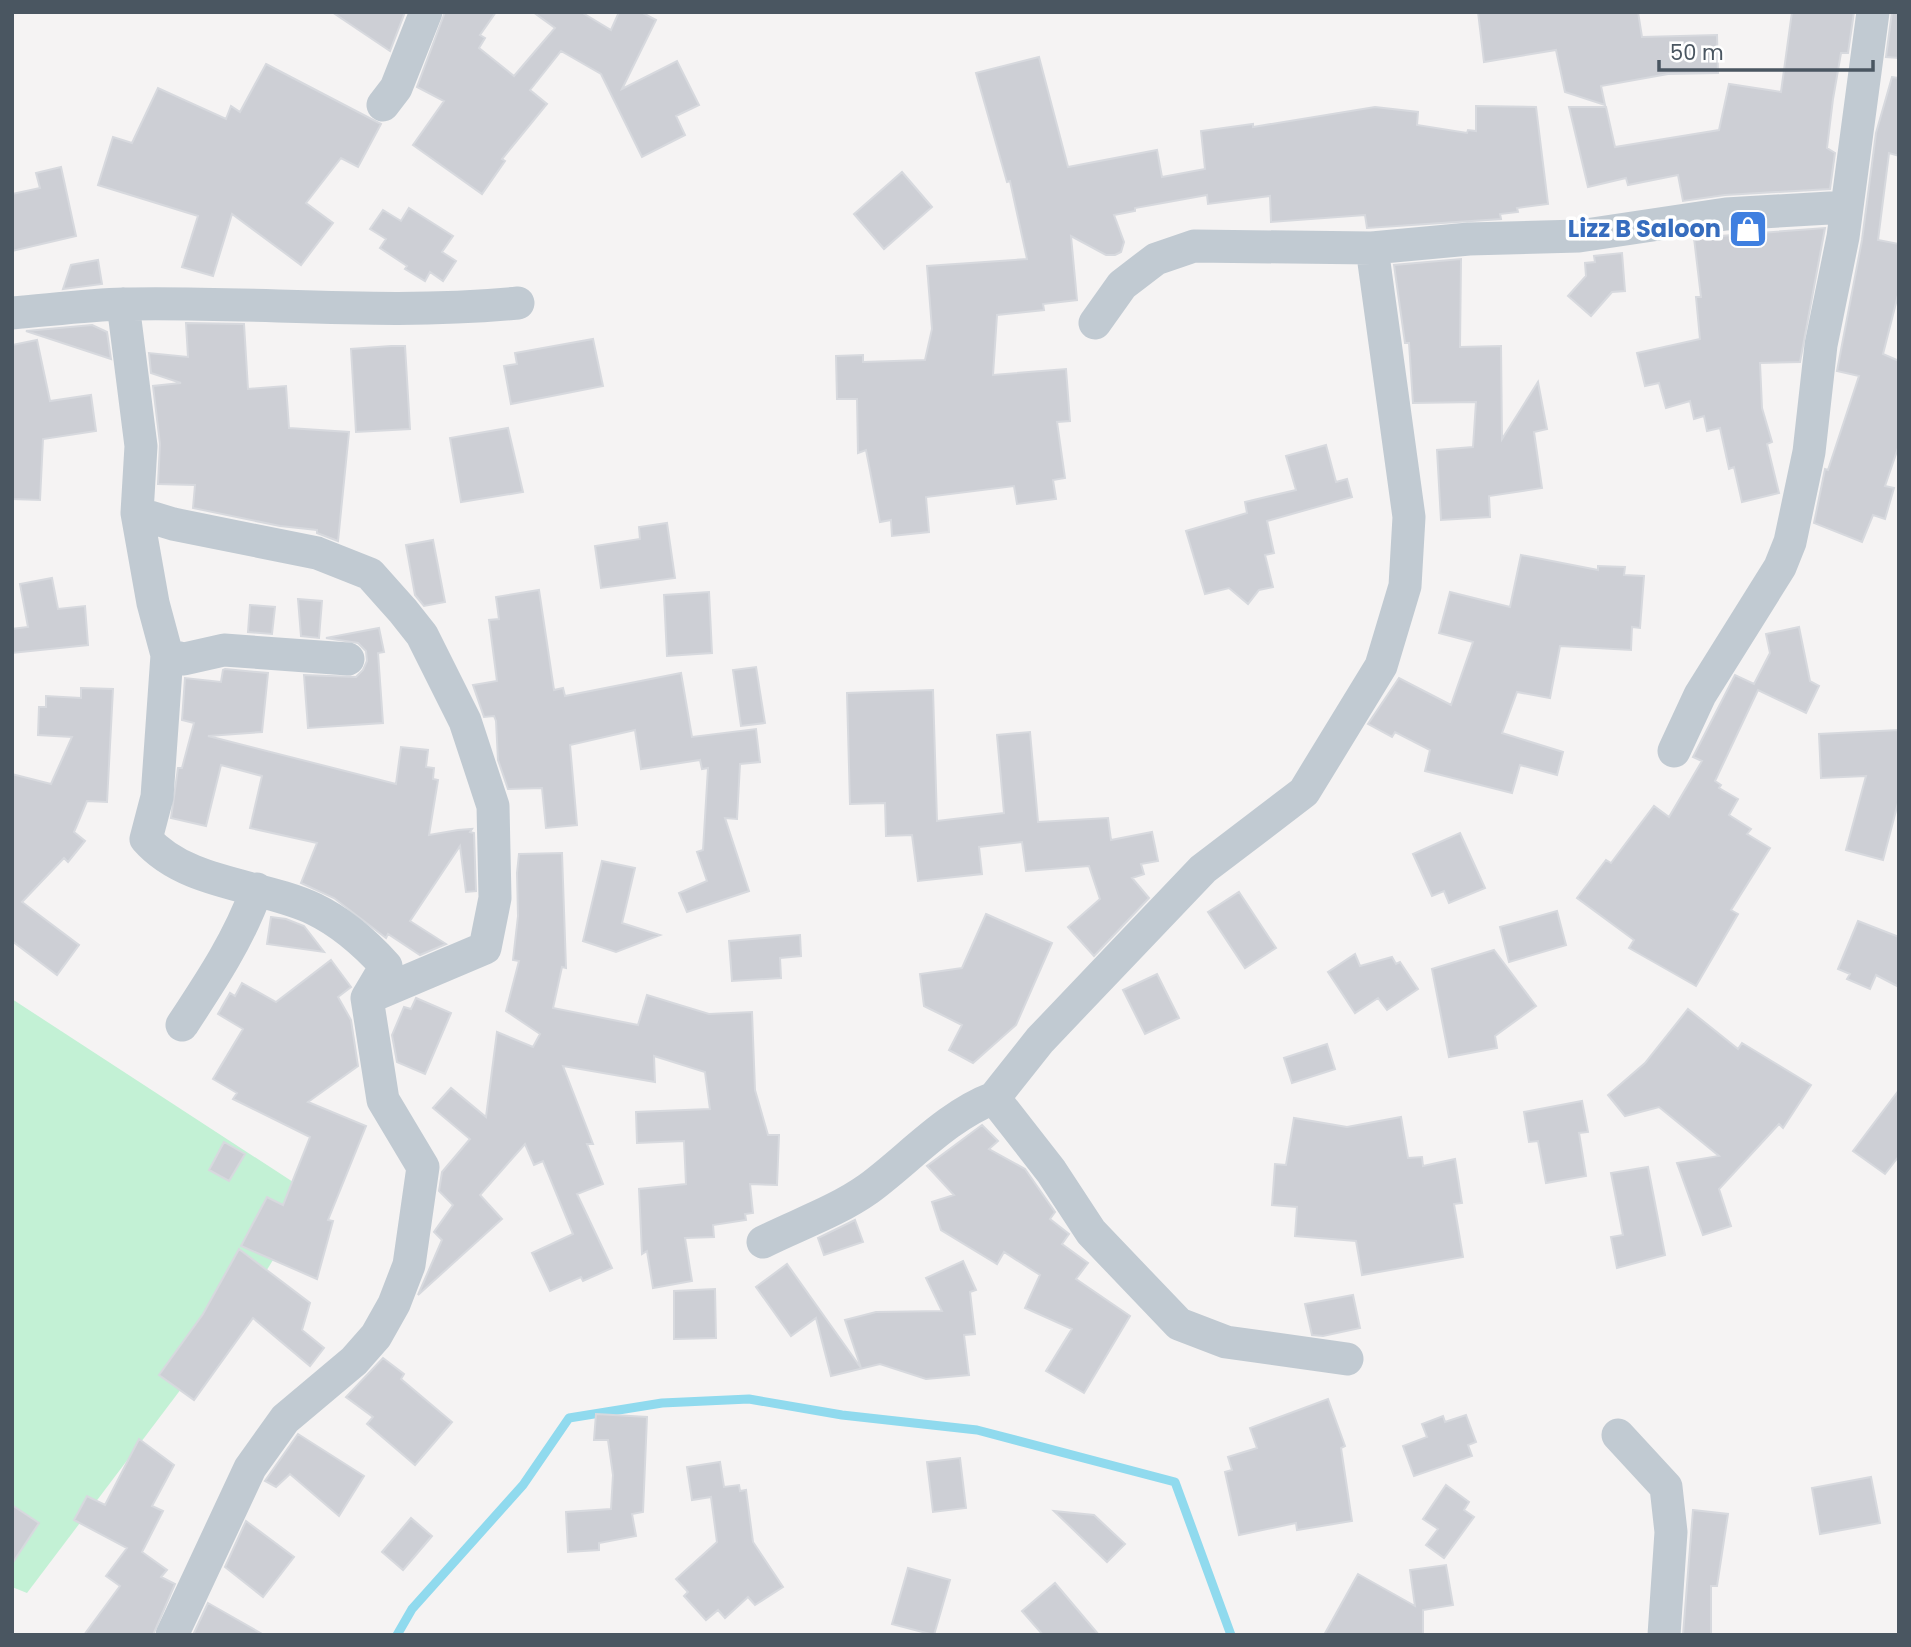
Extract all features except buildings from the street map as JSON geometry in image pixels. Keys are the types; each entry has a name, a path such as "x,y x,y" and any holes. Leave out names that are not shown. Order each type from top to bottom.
{"street":[{"path":"383,105 396,88 426,12"},
{"path":"1674,751 1700,695 1780,567 1790,542 1809,452 1821,345 1847,207 1872,12"},
{"path":"1096,323 1131,279 1156,259 1194,246 1372,248 1469,239 1579,236 1726,214 1847,207"},
{"path":"763,1242 865,1191 974,1105 994,1098 1040,1040 1203,869 1304,792 1381,666 1405,586 1409,517 1372,248"},
{"path":"12,313 123,304 342,308 477,307 518,303"},
{"path":"123,304 141,446 137,513 153,603 167,655 157,797 146,839 164,858 212,877 314,909 368,946 386,966 367,998 383,1100 423,1167 409,1265 394,1304 376,1336 354,1361 285,1419 250,1468 172,1635"},
{"path":"137,513 173,524 317,553 370,574 422,635 465,721 493,806 495,898 485,948 367,998"},
{"path":"167,655 184,659 224,650 348,659"},
{"path":"182,1025 227,957 243,927 257,889"},
{"path":"994,1098 1051,1171 1091,1232 1179,1324 1226,1342 1261,1350 1347,1359"},
{"path":"1619,1435 1667,1487 1671,1532 1664,1635"}],"green space":[{"path":"12,999 313,1195 249,1299 27,1593 12,1587"}],"waterway":[{"path":"397,1635 412,1609 523,1485 569,1418 662,1403 749,1399 842,1415 977,1430 1175,1482 1231,1635"}],"place":[{"name":"Lizz B Saloon","path":"1748,229"}]}
